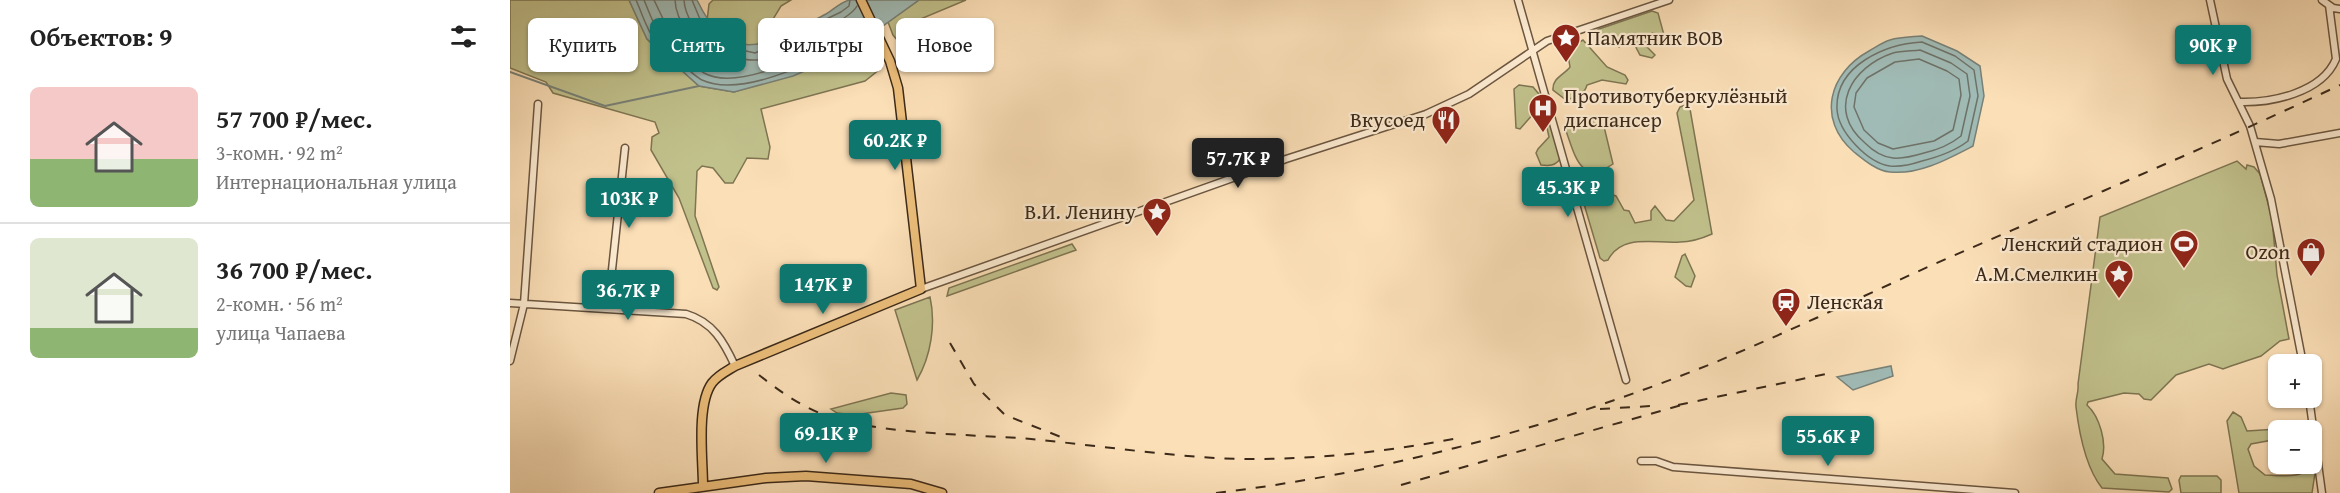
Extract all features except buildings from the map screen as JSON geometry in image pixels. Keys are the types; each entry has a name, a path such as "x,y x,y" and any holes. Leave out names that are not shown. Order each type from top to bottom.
{"main road":[{"path":"703,486 702,434 707,395 712,384 720,375 735,366 921,288 899,93 884,48 861,0"},
{"path":"659,493 766,477 807,476 911,484 942,493"}],"street":[{"path":"1518,0 1626,380"},
{"path":"921,288 1286,159 1426,114 1469,94 1547,41 1669,0"},
{"path":"2210,0 2222,66 2255,142 2271,199 2301,354"},
{"path":"2322,0 2340,9"},
{"path":"2239,102 2268,102 2324,77 2336,59 2329,5"},
{"path":"510,361 524,304 538,104"},
{"path":"2255,142 2279,144 2340,133"},
{"path":"608,308 625,148"},
{"path":"510,303 674,312 697,317 716,331 735,366"},
{"path":"2310,408 2322,493"},
{"path":"1641,461 1656,461 1673,467 2015,493"}],"green space":[{"path":"510,0 629,0 637,18 528,18 528,72 638,72 638,20 650,42 650,72 684,72 699,86 734,92 792,72 876,72 865,81 761,109 770,147 768,159 747,158 733,183 725,183 713,168 702,166 697,171 695,216 719,287 717,290 713,288 679,198 651,150 652,137 659,133 655,122 553,93 546,82 510,68"},
{"path":"713,0 791,0 781,6 774,18 758,18 756,47 746,45 746,18 707,18 709,4"},
{"path":"919,0 966,0 923,18 896,18 896,39 888,22"},
{"path":"1652,11 1658,13 1664,35 1652,33 1646,39 1647,47 1655,55 1652,58 1640,55 1632,40 1622,41 1619,47 1610,39 1596,35 1595,32 1599,29"},
{"path":"1583,40 1607,67 1625,75 1628,80 1626,84 1602,80 1587,85 1582,94 1566,100 1553,90 1554,82 1570,67 1567,49"},
{"path":"1519,85 1533,87 1543,99 1551,119 1560,159 1554,164 1541,165 1536,153 1549,137 1544,114 1534,113 1520,129 1516,128 1514,89"},
{"path":"1685,105 1690,109 1712,234 1684,242 1630,243 1622,246 1604,261 1600,258 1584,204 1582,189 1587,187 1616,196 1624,210 1629,211 1635,223 1651,220 1651,211 1655,206 1666,220 1674,221 1694,200 1677,113 1680,107"},
{"path":"1602,118 1613,164 1593,172 1580,165 1566,131 1569,123"},
{"name":"Ленский стадион","path":"2237,161 2246,169 2247,165 2254,167 2260,174 2272,218 2277,275 2289,339 2280,341 2261,356 2223,369 2209,364 2176,375 2151,400 2144,399 2139,394 2124,393 2088,402 2087,405 2096,416 2101,430 2104,446 2102,459 2115,474 2168,478 2172,489 2169,492 2102,488 2096,480 2084,449 2076,404 2100,217"},
{"path":"1072,244 1076,250 947,296 949,288"},
{"path":"1685,254 1695,276 1691,287 1686,286 1675,277 1682,256"},
{"path":"930,297 931,340 926,361 917,380 895,310"},
{"path":"891,393 906,395 907,404 903,408 854,415 837,413 831,409"},
{"path":"2233,412 2241,417 2247,431 2268,430 2268,441 2251,444 2248,449 2254,466 2265,475 2315,474 2312,493 2239,493 2227,421"},
{"path":"2181,476 2217,476 2221,480 2221,493 2181,493 2179,480"}],"water":[{"path":"629,0 697,0 708,18 650,18 650,42"},
{"path":"850,0 919,0 884,25 884,18 818,18"},
{"path":"1922,36 1957,51 1980,66 1984,96 1973,146 1922,169 1901,172 1885,171 1862,158 1842,139 1835,125 1832,97 1844,71 1855,60 1887,41"},
{"path":"746,43 758,43 758,72 802,72 734,92 699,86 684,72 746,72"},
{"path":"1891,366 1893,376 1853,390 1837,377"}],"waterway":[{"path":"510,72 605,106 699,86"}],"railway":[{"path":"1216,493 1343,473 1468,445 1652,387 1771,338 1948,258 2194,152 2340,85"},
{"path":"950,343 974,384 1005,415 1061,437"},
{"path":"1678,405 1826,374"},
{"path":"759,375 795,401 826,416 859,424 908,431 1031,439 1169,454 1245,459 1337,455 1459,438"},
{"path":"1401,485 1685,404"},
{"path":"1600,409 1651,406"}],"place":[{"name":"Памятник ВОВ","path":"1566,64"},
{"name":"Противотуберкулёзный диспансер","path":"1543,134"},
{"name":"Вкусоед","path":"1446,146"},
{"name":"В.И. Ленину","path":"1157,238"},
{"name":"Ленский стадион","path":"2184,270"},
{"name":"Ozon","path":"2311,278"},
{"name":"А.М.Смелкин","path":"2119,300"},
{"name":"Ленская","path":"1786,328"}]}
